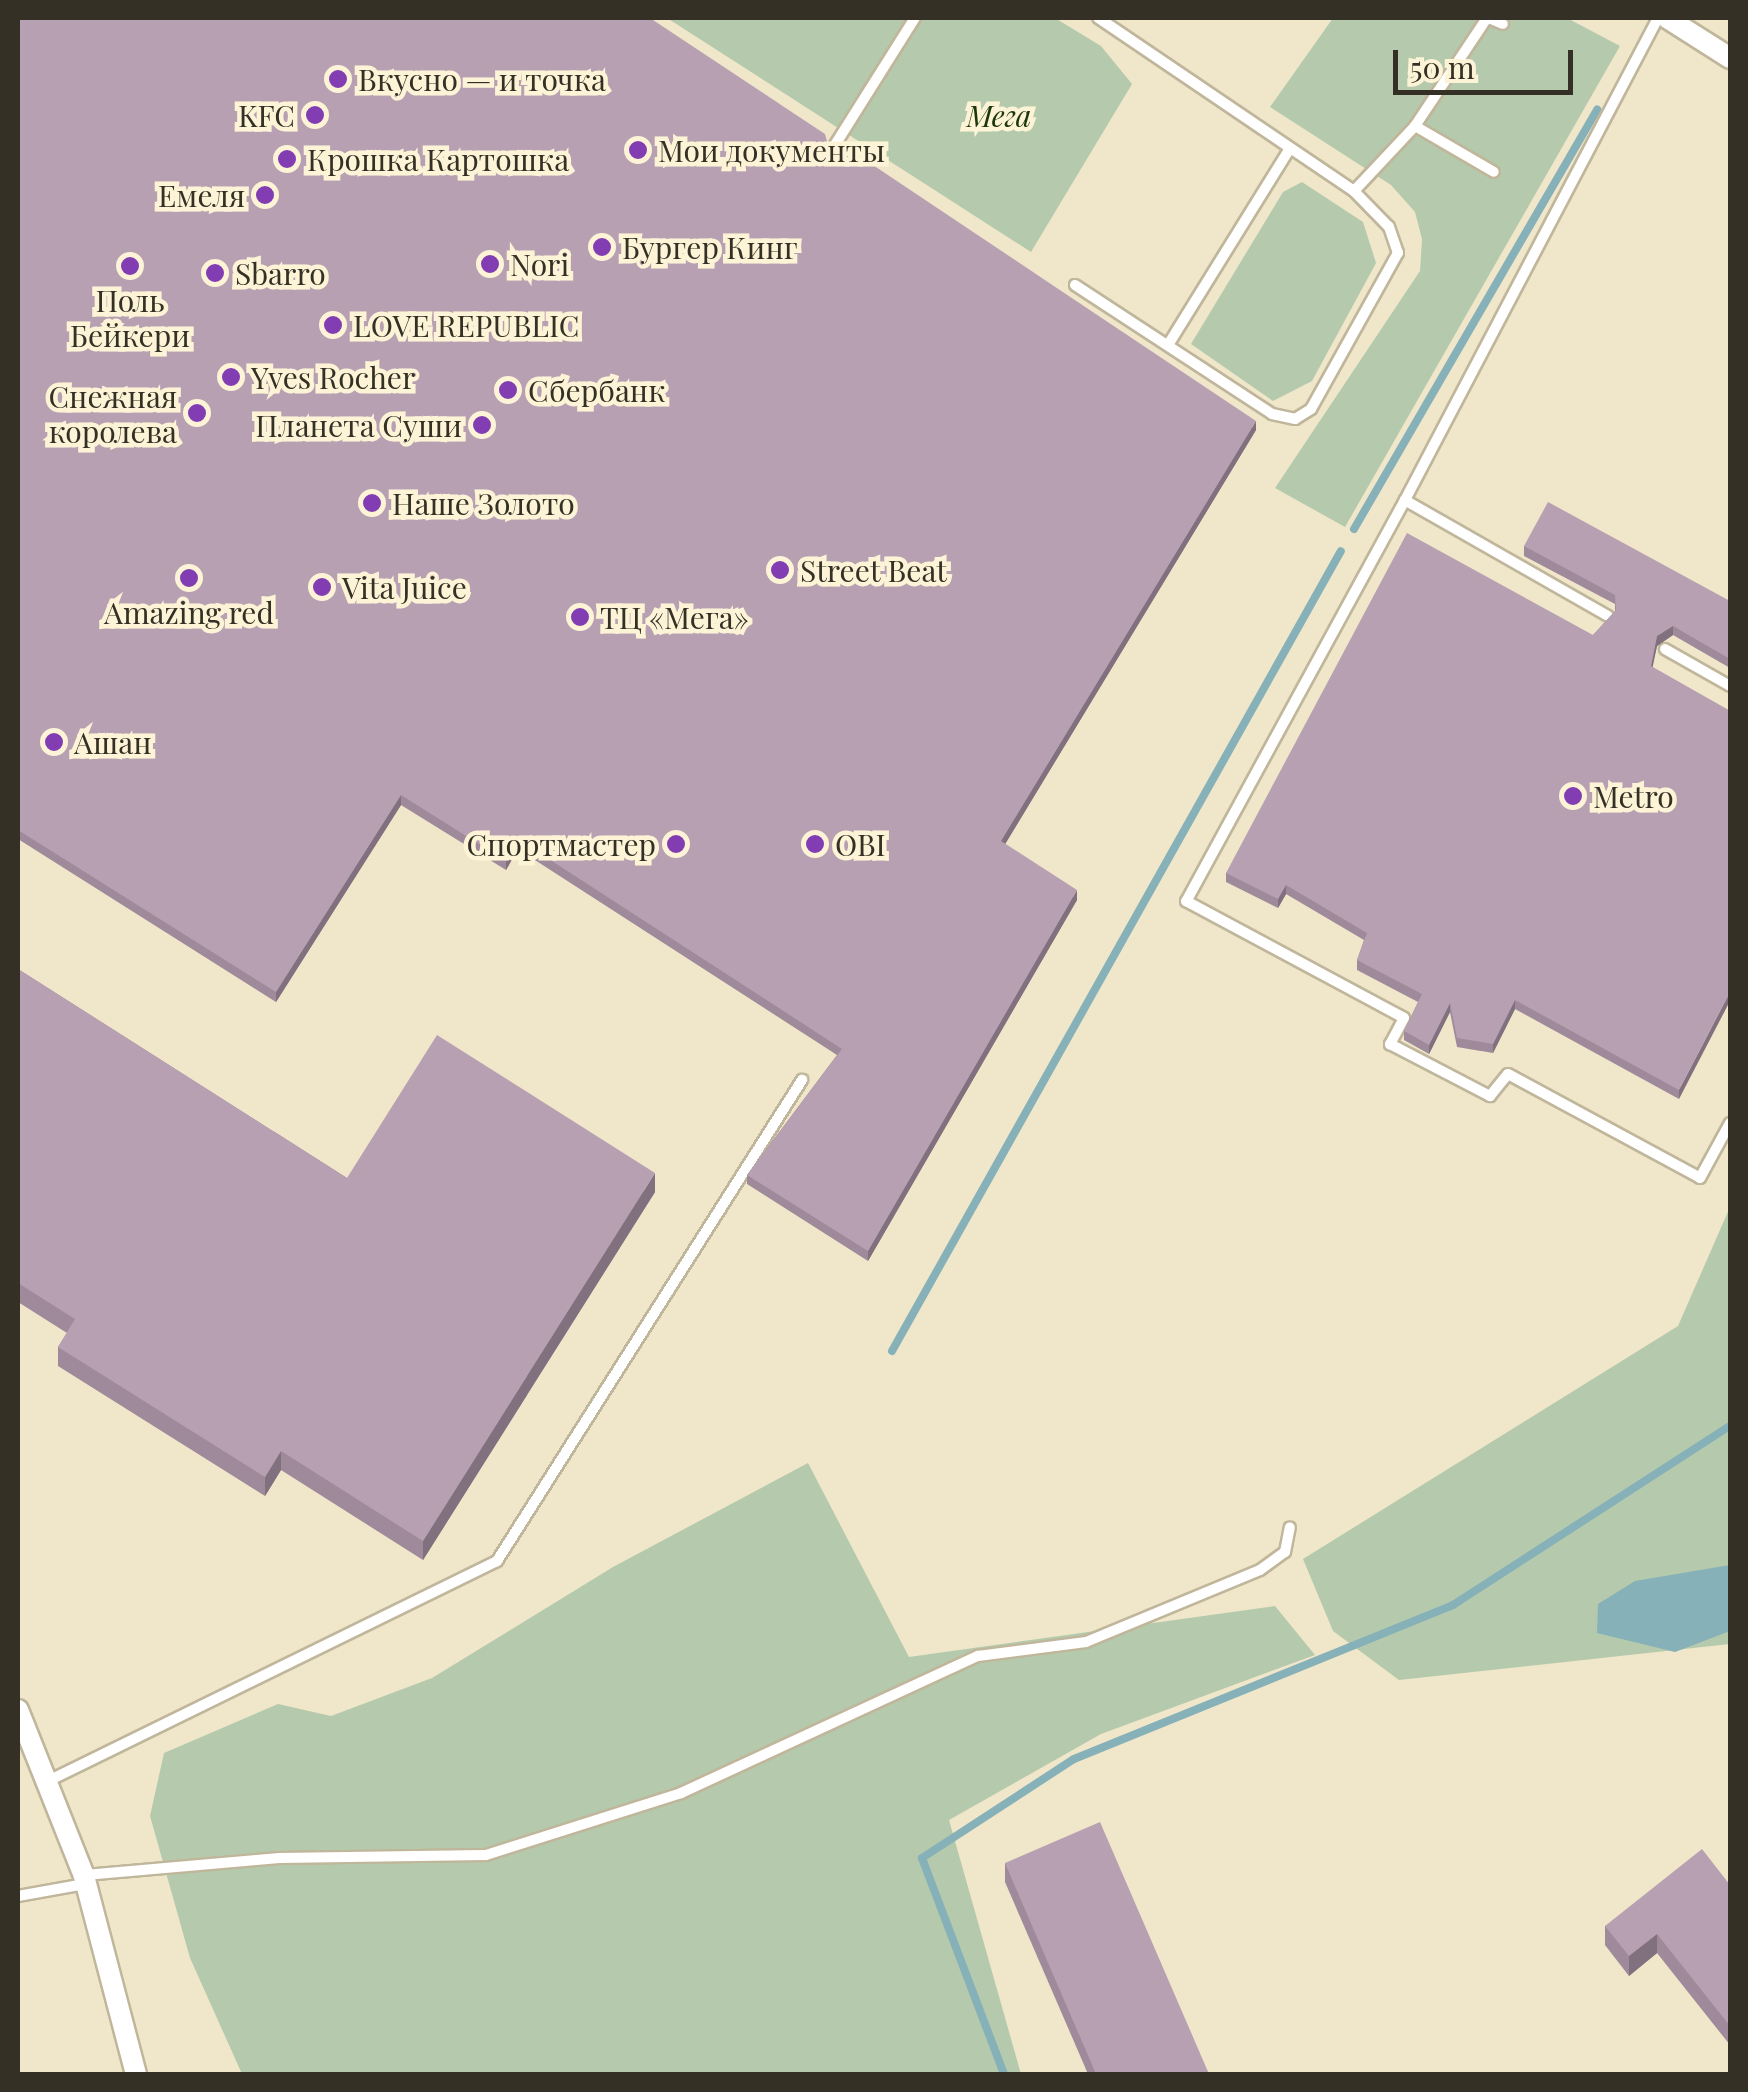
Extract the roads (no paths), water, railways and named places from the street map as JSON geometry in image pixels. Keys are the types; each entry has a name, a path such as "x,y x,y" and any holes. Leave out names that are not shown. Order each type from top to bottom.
{"street":[{"path":"1666,18 1730,58"},
{"path":"18,1710 50,1780 85,1880 136,2074"}],"lane":[{"path":"833,148 915,18"},
{"path":"1075,285 1277,417 1307,414 1398,253 1382,218 1354,191 1098,18"},
{"path":"1354,191 1416,126 1488,18 1503,24"},
{"path":"1658,18 1405,500 1186,901 1404,1018 1390,1044 1490,1096 1508,1074 1700,1178 1730,1123"},
{"path":"1416,126 1494,172"},
{"path":"1168,346 1289,150"},
{"path":"1405,500 1608,616"},
{"path":"1665,649 1730,686"},
{"path":"50,1780 498,1560 802,1080"},
{"path":"18,1896 85,1880 279,1858 486,1855 681,1793 978,1656 1104,1634 1260,1570 1285,1552 1290,1527"}],"water":[{"path":"1730,1565 1730,1631 1675,1652 1597,1633 1598,1604 1635,1581"}],"waterway":[{"path":"1354,529 1597,109"},
{"path":"892,1351 1341,551"},
{"path":"1004,2074 922,1858 1074,1759 1453,1605 1730,1426"}],"place":[{"name":"Вкусно — и точка","path":"338,79"},
{"name":"KFC","path":"315,115"},
{"name":"Мои документы","path":"638,150"},
{"name":"Крошка Картошка","path":"287,159"},
{"name":"Емеля","path":"265,195"},
{"name":"Бургер Кинг","path":"602,247"},
{"name":"Nori","path":"490,264"},
{"name":"Поль Бейкери","path":"130,266"},
{"name":"Sbarro","path":"215,273"},
{"name":"LOVE REPUBLIC","path":"333,325"},
{"name":"Yves Rocher","path":"231,377"},
{"name":"Сбербанк","path":"508,390"},
{"name":"Снежная королева","path":"197,413"},
{"name":"Планета Суши","path":"482,425"},
{"name":"Наше Золото","path":"372,503"},
{"name":"Street Beat","path":"780,570"},
{"name":"Amazing red","path":"189,578"},
{"name":"Vita Juice","path":"322,587"},
{"name":"ТЦ «Мега»","path":"580,617"},
{"name":"Ашан","path":"54,742"},
{"name":"Metro","path":"1573,796"},
{"name":"Спортмастер","path":"676,844"},
{"name":"OBI","path":"815,844"}],"park label":[{"name":"Мега","path":"999,115"}]}
